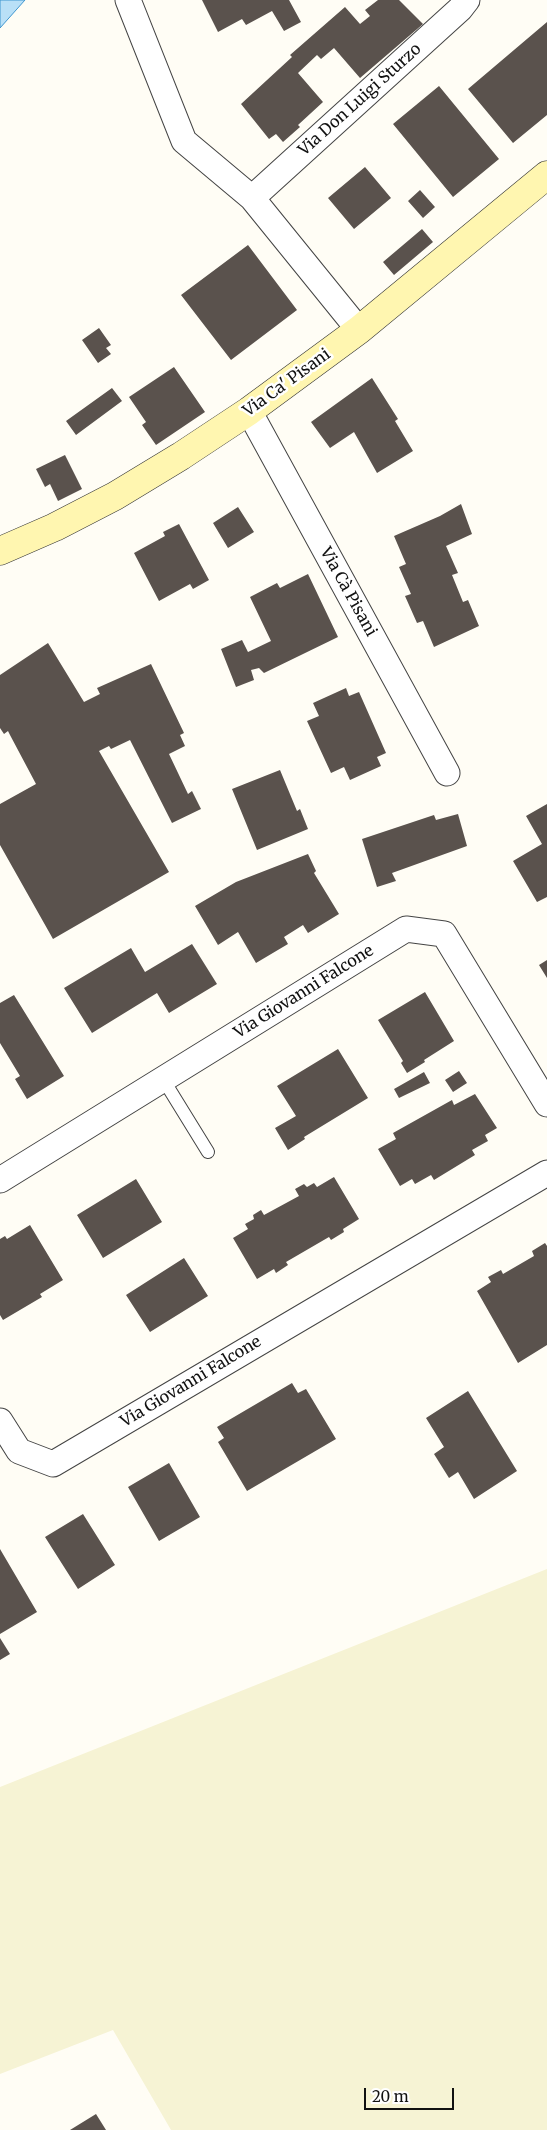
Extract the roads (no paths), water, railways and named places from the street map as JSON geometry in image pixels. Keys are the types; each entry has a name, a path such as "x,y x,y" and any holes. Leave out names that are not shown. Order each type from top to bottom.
{"main road":[{"name":"Via Ca' Pisani","path":"0,551 55,527 115,496 250,411 359,330 547,175"}],"street":[{"path":"128,0 184,141 252,198 359,330"},
{"name":"Via Don Luigi Sturzo","path":"252,198 453,16 467,0"},
{"name":"Via Cà Pisani","path":"250,411 447,774"},
{"name":"Via Giovanni Falcone","path":"0,1180 406,929 444,934 547,1104"},
{"name":"Via Giovanni Falcone","path":"0,1421 19,1451 53,1464 547,1173"}],"lane":[{"path":"163,1079 208,1152"}],"water":[{"path":"0,0 25,0 0,28"}]}
